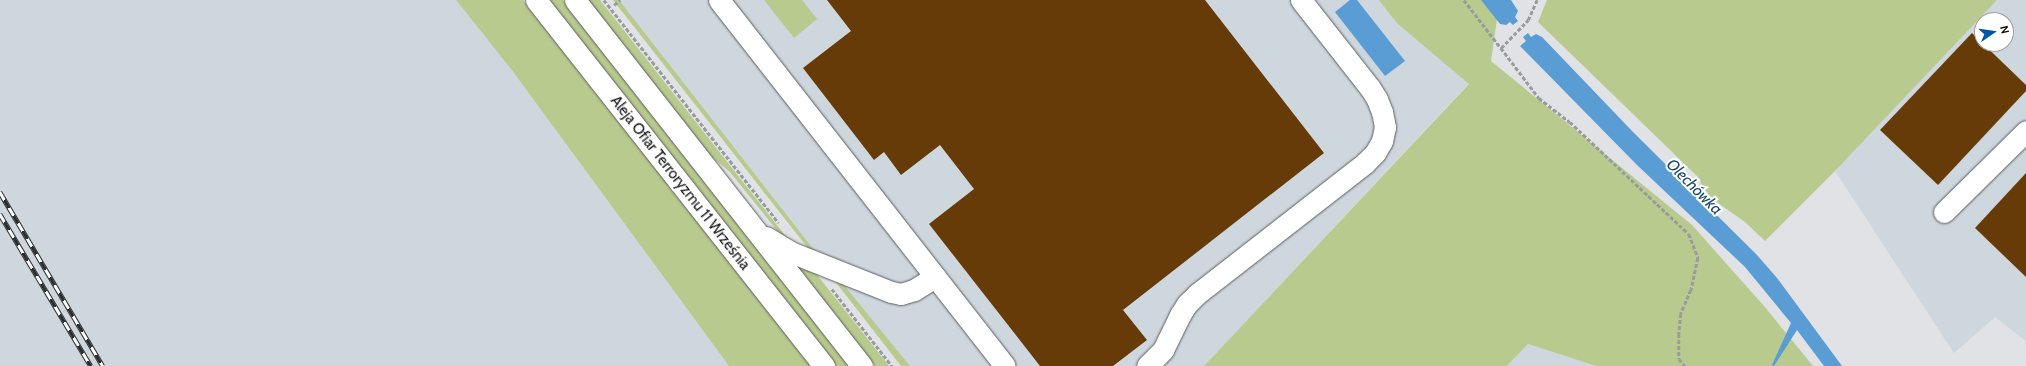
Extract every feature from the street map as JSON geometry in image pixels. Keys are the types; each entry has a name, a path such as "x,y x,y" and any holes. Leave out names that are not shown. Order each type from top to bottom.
{"street":[{"name":"Aleja Ofiar Terroryzmu 11 Września","path":"536,0 824,366"},
{"name":"Aleja Ofiar Terroryzmu 11 Września","path":"575,0 862,366"},
{"path":"719,0 1005,366"},
{"path":"1147,366 1163,350 1187,304 1197,294 1365,163 1375,153 1382,141 1385,127 1382,112 1373,94 1301,0"},
{"path":"1944,212 2026,131"},
{"path":"754,229 793,253 891,292 901,294 914,290 935,277"}],"path":[{"path":"604,0 784,228"},
{"path":"614,5 620,0"},
{"path":"1464,0 1539,98 1570,122 1689,234 1698,258 1690,290 1681,314 1679,358 1685,366"},
{"path":"1501,48 1528,20 1537,0"},
{"path":"831,289 892,366"}],"shaded area":[{"path":"0,0 456,0 511,69 729,366 0,366"},
{"path":"619,0 1379,0 1398,24 1469,83 1204,366 910,366 818,255"},
{"path":"1997,0 2026,0 2026,341 1995,317 1954,353 1835,171 1974,24 1974,52 2014,52 2014,12 1986,12"},
{"path":"1528,344 1596,366 1507,366"}],"green space":[{"path":"456,0 523,0 811,366 729,366 511,69"},
{"path":"548,0 563,0 851,366 836,366"},
{"path":"587,0 600,0 791,243 779,233 730,172 707,153"},
{"path":"613,0 619,0 818,255 811,252"},
{"path":"764,0 802,0 817,19 794,38"},
{"path":"1379,0 1481,0 1497,19 1491,61 1692,225 1764,306 1813,366 1596,366 1528,344 1507,366 1204,366 1469,84 1398,24"},
{"path":"1547,0 1997,0 1986,12 1974,12 1974,24 1835,171 1765,241 1745,222 1711,198 1701,184 1700,179 1538,22"},
{"path":"795,264 814,271 889,366 875,366"},
{"path":"831,276 839,279 910,366 901,366"}],"water":[{"path":"1350,0 1357,0 1405,61 1385,76 1335,12"},
{"path":"1481,0 1511,0 1518,11 1515,17 1518,21 1513,25 1510,22 1506,25 1500,24"},
{"path":"1528,33 1531,37 1536,34 1542,37 1633,132 1757,255 1777,278 1842,366 1824,366 1797,330 1774,366 1772,365 1791,323 1745,267 1637,165 1520,46 1526,41 1523,37"}],"building":[{"path":"827,0 1205,0 1324,153 1123,310 1147,340 1113,366 1040,366 929,224 974,189 940,145 901,175 884,152 874,160 803,68 851,31"},
{"path":"1972,33 1974,35 1974,52 1992,52 2026,85 2026,91 1938,185 1880,130"},
{"path":"2026,173 2026,277 1975,228"}],"railway":[{"path":"0,192 103,366"},
{"path":"0,214 91,366"}],"water label":[{"name":"Olechówka","path":"1694,187"}]}
